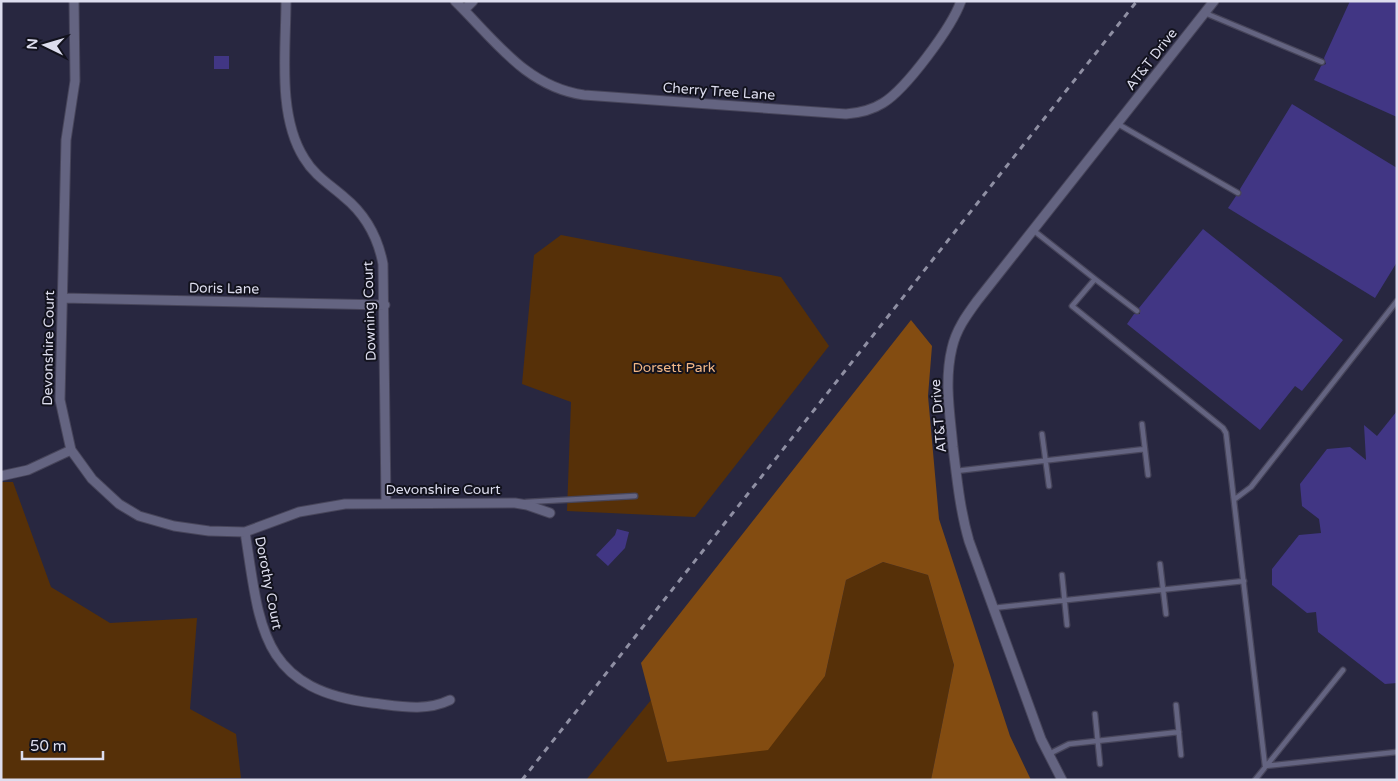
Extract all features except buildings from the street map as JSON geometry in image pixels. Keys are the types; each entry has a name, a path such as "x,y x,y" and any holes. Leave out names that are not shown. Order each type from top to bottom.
{"street":[{"name":"Devonshire Court","path":"74,1 75,81 66,140 60,400 71,450 102,491 139,516 174,526 245,532 320,507 345,504 515,503 550,513"},
{"name":"Downing Court","path":"286,1 286,103 293,135 310,167 354,206 372,230 384,264 386,503"},
{"name":"Cherry Tree Lane","path":"455,1 521,68 543,83 571,93 846,114 872,109 895,94 942,37 961,1"},
{"path":"464,10 473,1"},
{"name":"AT&T Drive","path":"1062,780 1048,754 993,608 961,514 948,400 947,376 952,347 960,326 977,301 1214,1"},
{"name":"Doris Lane","path":"62,298 385,305"},
{"path":"1,476 28,470 71,450"},
{"name":"Dorothy Court","path":"245,532 262,629 275,655 295,676 318,691 354,701 419,708 434,706 450,700"}],"lane":[{"path":"1205,13 1322,62"},
{"path":"1118,124 1238,193"},
{"path":"1033,230 1137,311"},
{"path":"1095,278 1072,306 1223,428 1235,499 1265,766"},
{"path":"1235,499 1251,487 1397,301"},
{"path":"1142,424 1148,475"},
{"path":"1042,434 1048,486"},
{"path":"956,471 1145,450"},
{"path":"515,503 636,496"},
{"path":"1160,564 1166,614"},
{"path":"1062,575 1067,626"},
{"path":"993,608 1244,581"},
{"path":"1255,780 1343,670"},
{"path":"1176,705 1181,755"},
{"path":"1095,714 1100,764"},
{"path":"1048,754 1069,744 1179,732"},
{"path":"1265,766 1397,752"}],"green space":[{"name":"Dorsett Park","path":"561,235 781,277 829,346 695,517 567,511 571,402 522,384 534,255"},
{"path":"1,482 13,482 51,587 110,623 197,618 190,709 236,734 241,778 1,780"},
{"path":"883,562 928,575 954,665 931,780 586,780 651,700 667,762 825,676 846,580"}],"shaded area":[{"path":"911,320 932,346 928,396 939,519 1010,736 1031,780 931,780 954,665 928,575 883,562 846,580 825,676 768,750 667,762 641,663"}],"railway":[{"path":"522,780 1137,1"}]}
